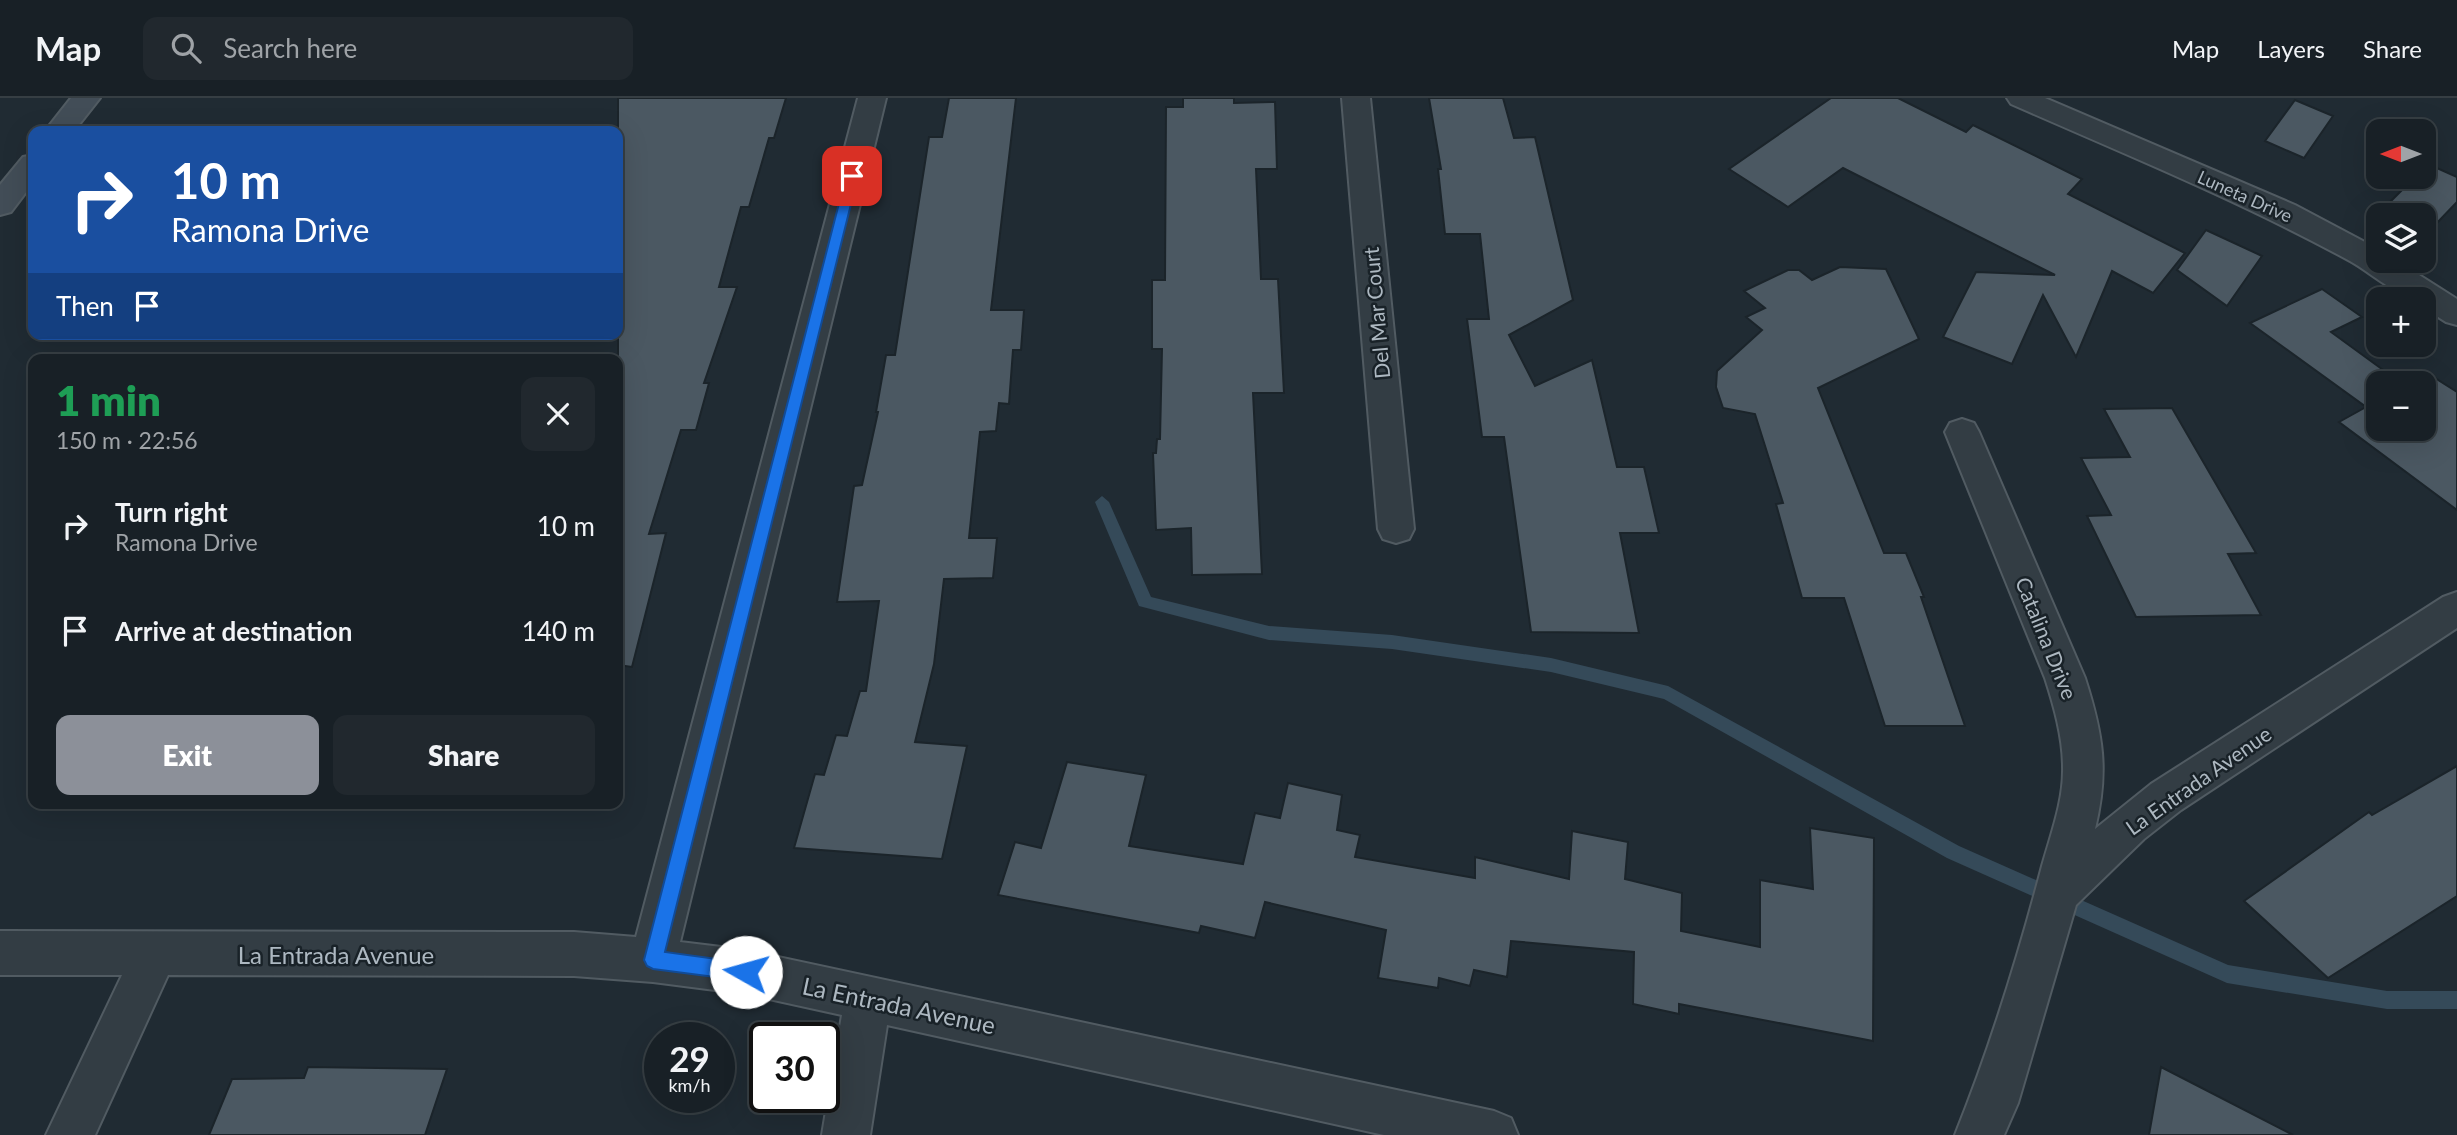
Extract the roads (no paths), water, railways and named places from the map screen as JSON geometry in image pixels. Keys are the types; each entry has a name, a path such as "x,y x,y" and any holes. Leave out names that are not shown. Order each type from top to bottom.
{"street":[{"path":"63,126 86,98"},
{"path":"653,960 872,98"},
{"name":"Del Mar Court","path":"1356,98 1396,528"},
{"name":"Luneta Drive","path":"2021,98 2284,212 2373,260 2457,314"},
{"path":"0,205 28,170"},
{"name":"Catalina Drive","path":"1962,432 2065,678 2074,706 2084,766 2082,795 2057,892"},
{"name":"La Entrada Avenue","path":"2057,892 2129,825 2166,797 2457,608"},
{"path":"1979,1135 1994,1103 2057,892"},
{"name":"La Entrada Avenue","path":"0,953 574,954 653,960 746,972 1494,1135"},
{"path":"70,1135 155,954"},
{"path":"846,1135 868,998"}],"waterway":[{"path":"1102,502 1145,602 1269,633 1392,642 1551,665 1668,693 1953,852 2227,974 2387,1000 2457,1000"}]}
